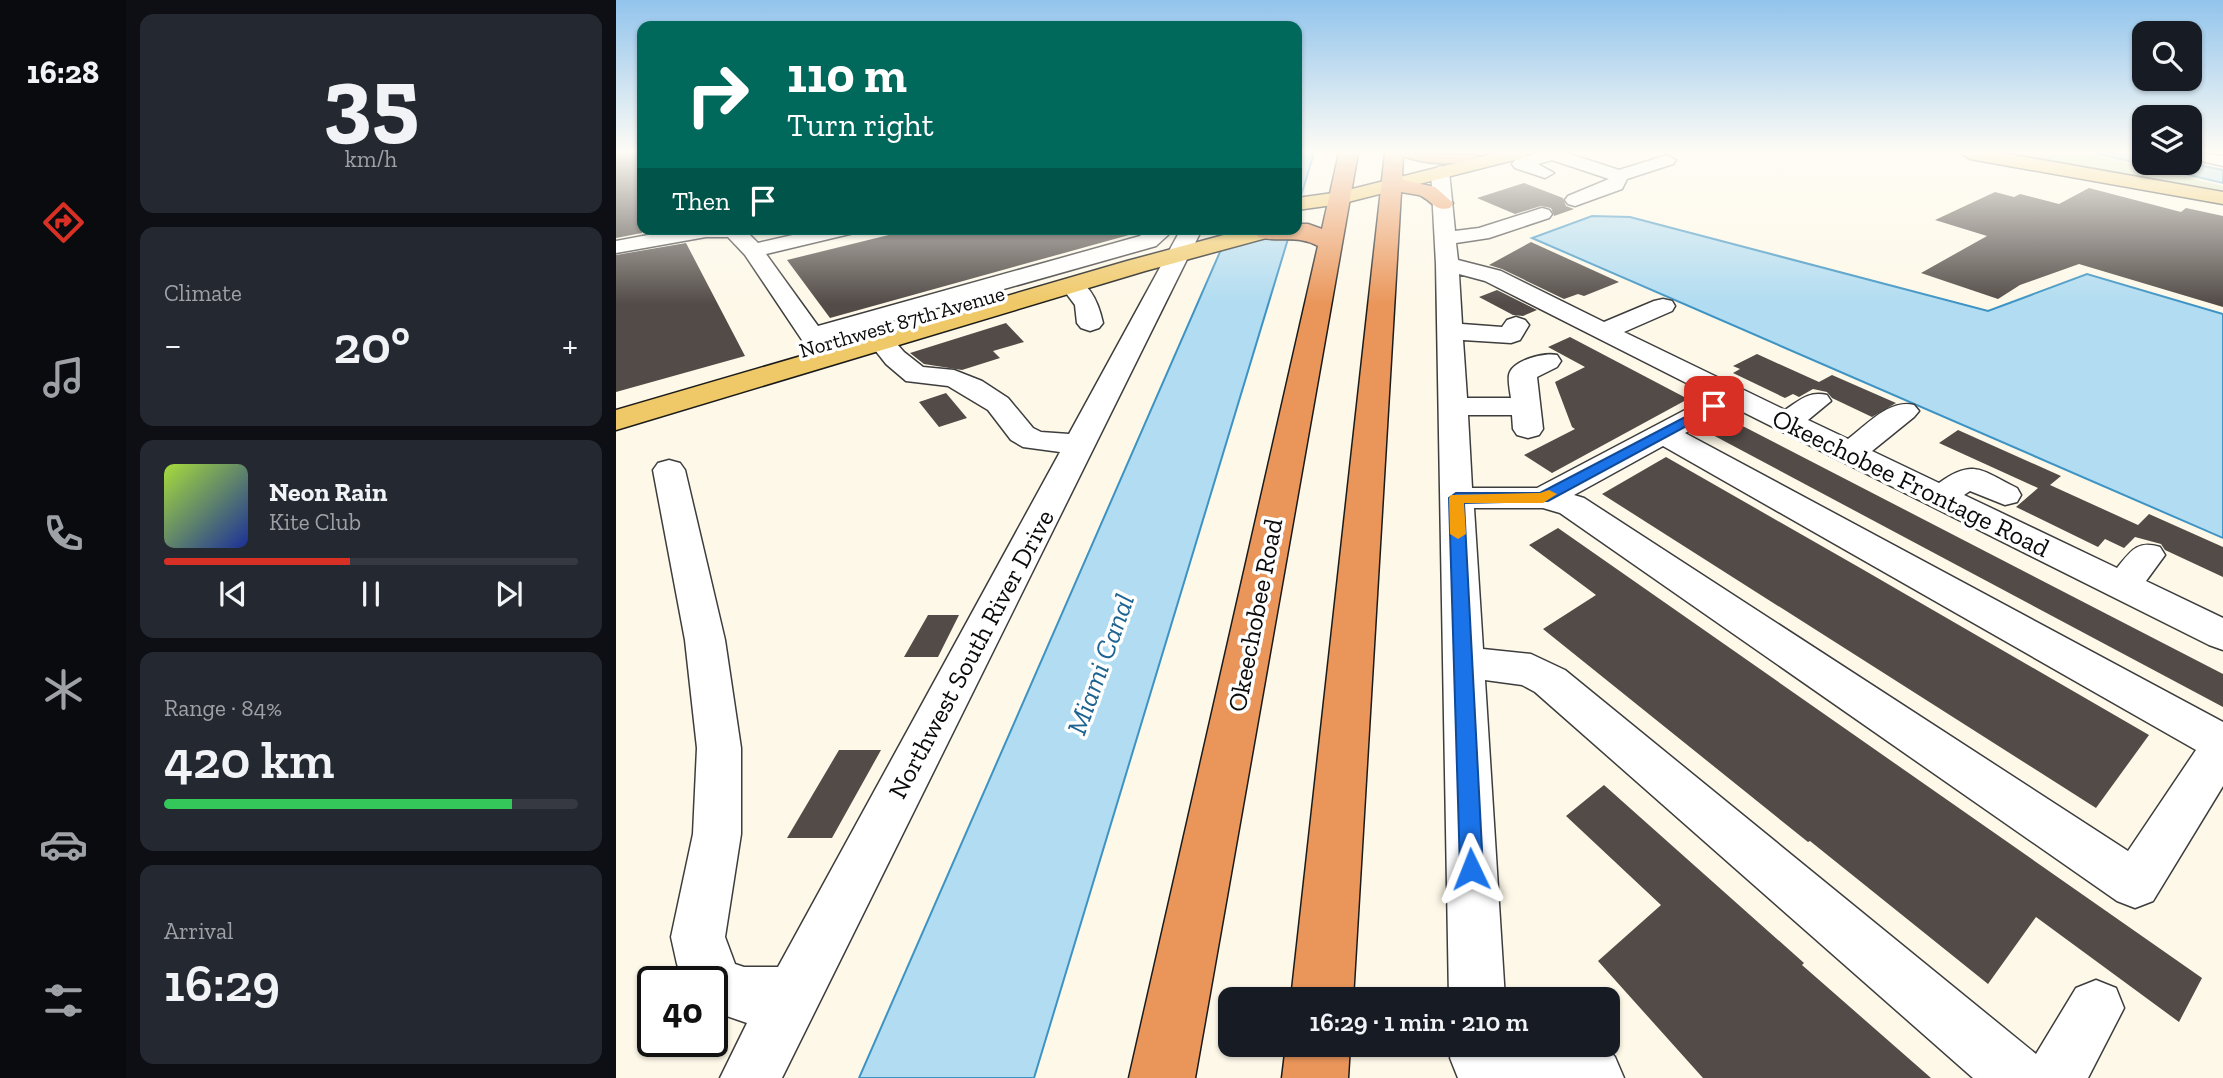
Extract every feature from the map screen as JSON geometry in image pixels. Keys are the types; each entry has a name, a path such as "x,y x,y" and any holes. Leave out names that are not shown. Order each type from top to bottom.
{"highway":[{"name":"Okeechobee Road","path":"1162,1078 1314,203"},
{"path":"1323,987 1395,203"},
{"path":"1433,203 1445,235"},
{"path":"1315,1078 1317,1057"}],"main road":[{"path":"1187,241 1218,237"},
{"name":"Northwest 87th Avenue","path":"616,405 815,341 1187,241"},
{"name":"Northwest 87th Avenue","path":"616,420 1119,271 1187,241"},
{"path":"1119,271 1149,272 1164,283"}],"street":[{"path":"1443,203 1477,987"},
{"path":"1445,235 1482,234 1542,214"},
{"path":"616,247 685,235"},
{"path":"738,235 815,341 1148,241 1155,235"},
{"path":"747,245 760,235"},
{"path":"747,245 810,235"},
{"name":"Okeechobee Frontage Road","path":"1445,235 1478,270 1496,267 1565,313 1603,332 1662,345 1787,422 2223,635"},
{"name":"Northwest South River Drive","path":"750,1078 1187,241"},
{"path":"1072,285 1087,304 1090,323"},
{"path":"1565,313 1598,299"},
{"path":"1603,332 1663,306"},
{"path":"1449,331 1511,335 1516,325"},
{"path":"881,341 895,358 916,375 954,378 972,387 998,404 1022,433 1034,441 1081,444"},
{"path":"1662,345 1723,366"},
{"path":"1452,407 1527,418 1522,373 1548,361"},
{"path":"1787,422 1817,401"},
{"path":"1543,498 1714,406"},
{"path":"1849,453 1904,411"},
{"path":"1456,498 1543,498 1572,505 2135,884 2223,745 1664,435"},
{"path":"668,470 705,640 719,748 717,834 698,937 704,964 716,985 744,995 794,995"},
{"path":"1940,497 1968,477 2005,495"},
{"path":"2123,586 2147,555"},
{"path":"1463,662 1531,670 1550,681 2018,1078"},
{"path":"2055,1078 2096,1009"},
{"path":"1479,1060 1580,1061 1594,1078"}],"water":[{"path":"1592,216 1630,217 1988,311 2087,274 2223,314 2223,538 1532,238"},
{"name":"Miami Canal","path":"1227,235 1289,235 1034,1078 859,1078"}],"building":[{"path":"616,203 637,203 637,234 616,238"},
{"path":"1490,203 1565,203 1574,209 1554,216 1551,208 1541,206 1515,214"},
{"path":"1971,203 2148,203 2181,212 2186,208 2223,216 2223,307 2079,264 2020,285 1998,299 1921,273 1987,236 1935,220"},
{"path":"889,235 1129,235 830,318 787,260"},
{"path":"1531,242 1619,282 1584,296 1578,294 1564,299 1489,265"},
{"path":"686,243 745,356 616,392 616,255"},
{"path":"1497,290 1537,310 1523,316 1513,315 1479,297"},
{"path":"1006,323 1024,342 993,351 1000,358 962,370 924,364 910,353"},
{"path":"1570,337 1688,399 1552,473 1524,455 1575,429 1555,382 1585,367 1548,347"},
{"path":"1757,354 1819,382 1832,375 1896,403 1872,417 1832,398 1827,392 1813,389 1799,397 1793,394 1785,398 1733,373 1740,369 1733,366"},
{"path":"946,393 967,418 939,427 919,402"},
{"path":"1731,420 2223,674 2223,707 1709,433"},
{"path":"1958,430 2061,476 2050,485 2138,525 2149,514 2223,547 2223,577 2165,550 2161,544 2135,537 2124,548 2105,539 2098,547 2016,507 2038,488 1939,443"},
{"path":"1666,457 2149,735 2096,808 1602,494"},
{"path":"1558,528 2202,978 2179,1022 2036,917 1988,984 1808,842 1543,629 1596,595 1529,545"},
{"path":"928,615 959,615 938,657 904,657"},
{"path":"839,750 881,750 832,838 787,838"},
{"path":"1604,785 1931,1078 1703,1078 1598,961 1661,905 1566,816"}],"slow traffic":[{"path":"1458,534 1456,498 1543,498 1549,494"}],"route":[{"path":"1471,869 1456,498 1543,498 1714,406"}]}
